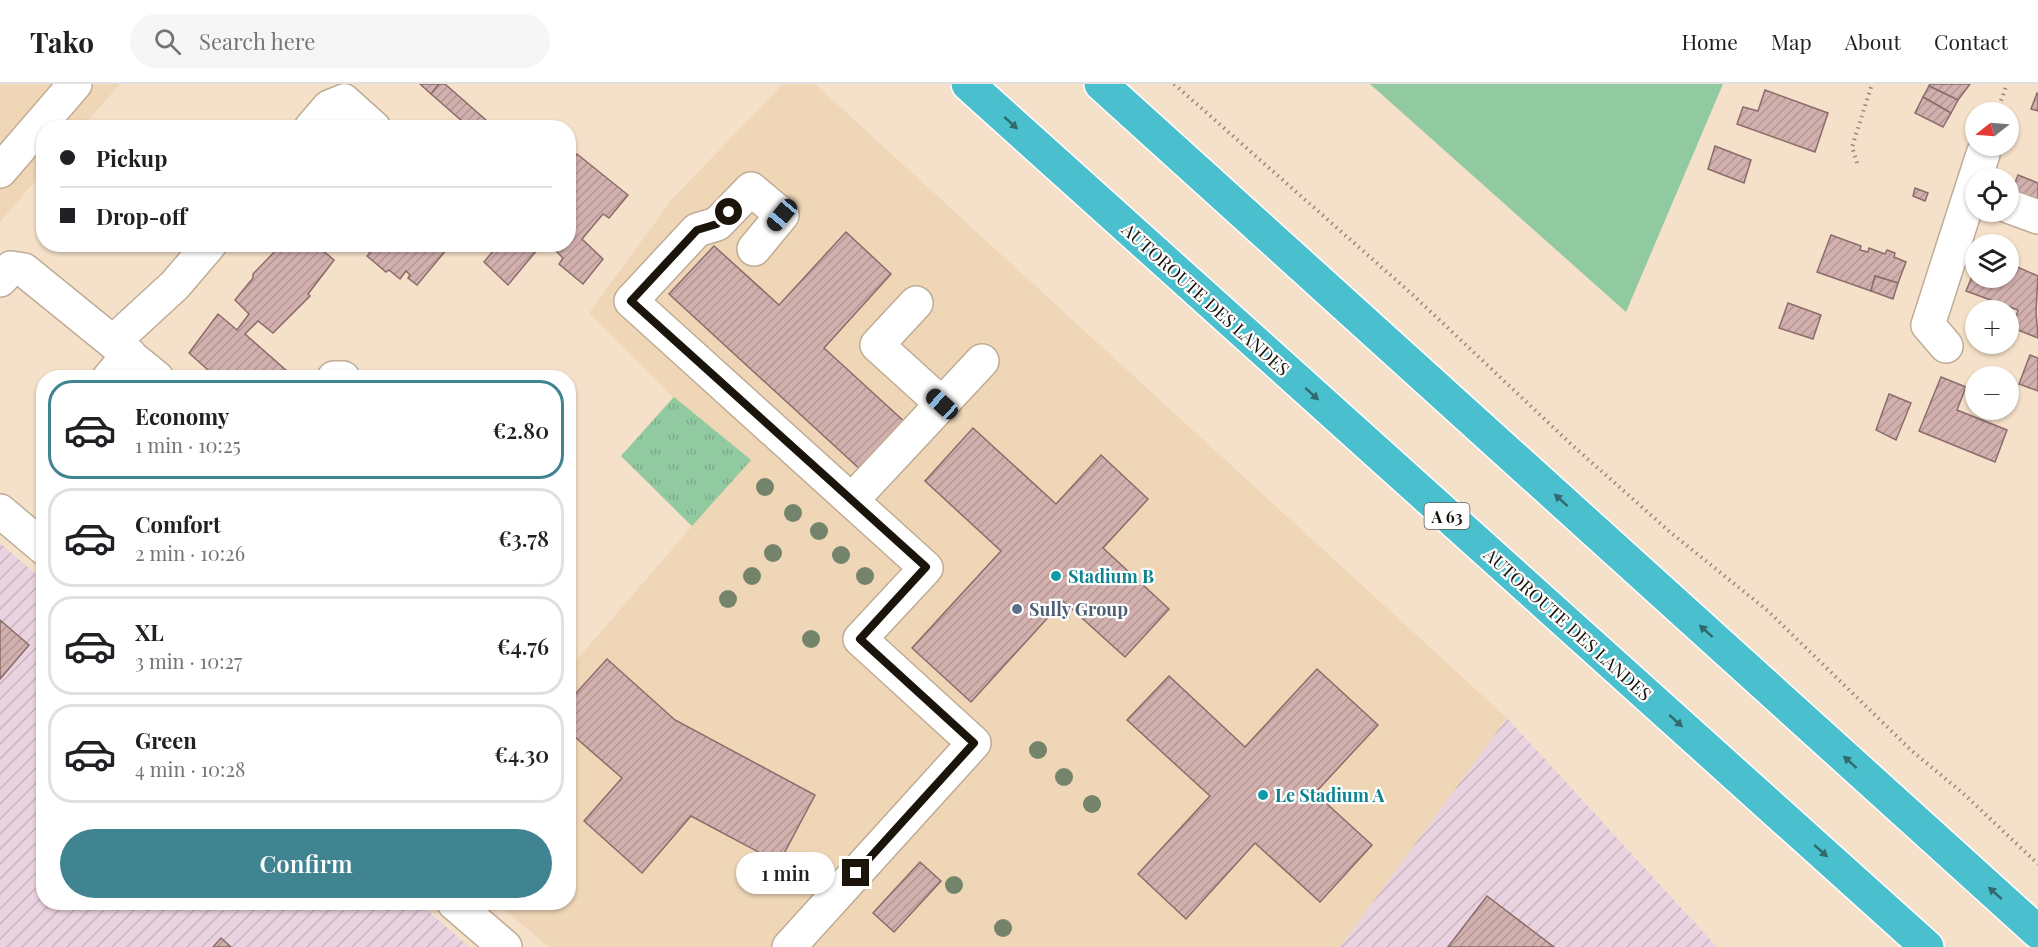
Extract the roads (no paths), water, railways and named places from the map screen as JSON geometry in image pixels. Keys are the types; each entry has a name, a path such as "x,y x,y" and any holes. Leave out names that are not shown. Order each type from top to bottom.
{"highway":[{"name":"AUTOROUTE DES LANDES","path":"968,84 1927,947"},
{"path":"1101,84 2038,932"}],"street":[{"path":"44,120 75,84"},
{"path":"318,120 329,107 344,101 365,120"},
{"path":"0,171 36,129"},
{"path":"754,249 782,215 752,189 717,224 697,230 631,301 926,567 860,639 974,743 789,947"},
{"path":"2019,210 2038,217"},
{"path":"1946,346 1928,325 1965,216"},
{"path":"117,358 203,252"},
{"path":"0,280 11,268 24,270 117,358 141,370"},
{"path":"916,303 878,345 942,404"},
{"path":"852,500 982,361"},
{"path":"0,511 36,541"},
{"path":"462,910 505,947"}],"place":[{"name":"Stadium B","path":"1056,576"},
{"name":"Sully Group","path":"1017,609"},
{"name":"Le Stadium A","path":"1263,795"}]}
